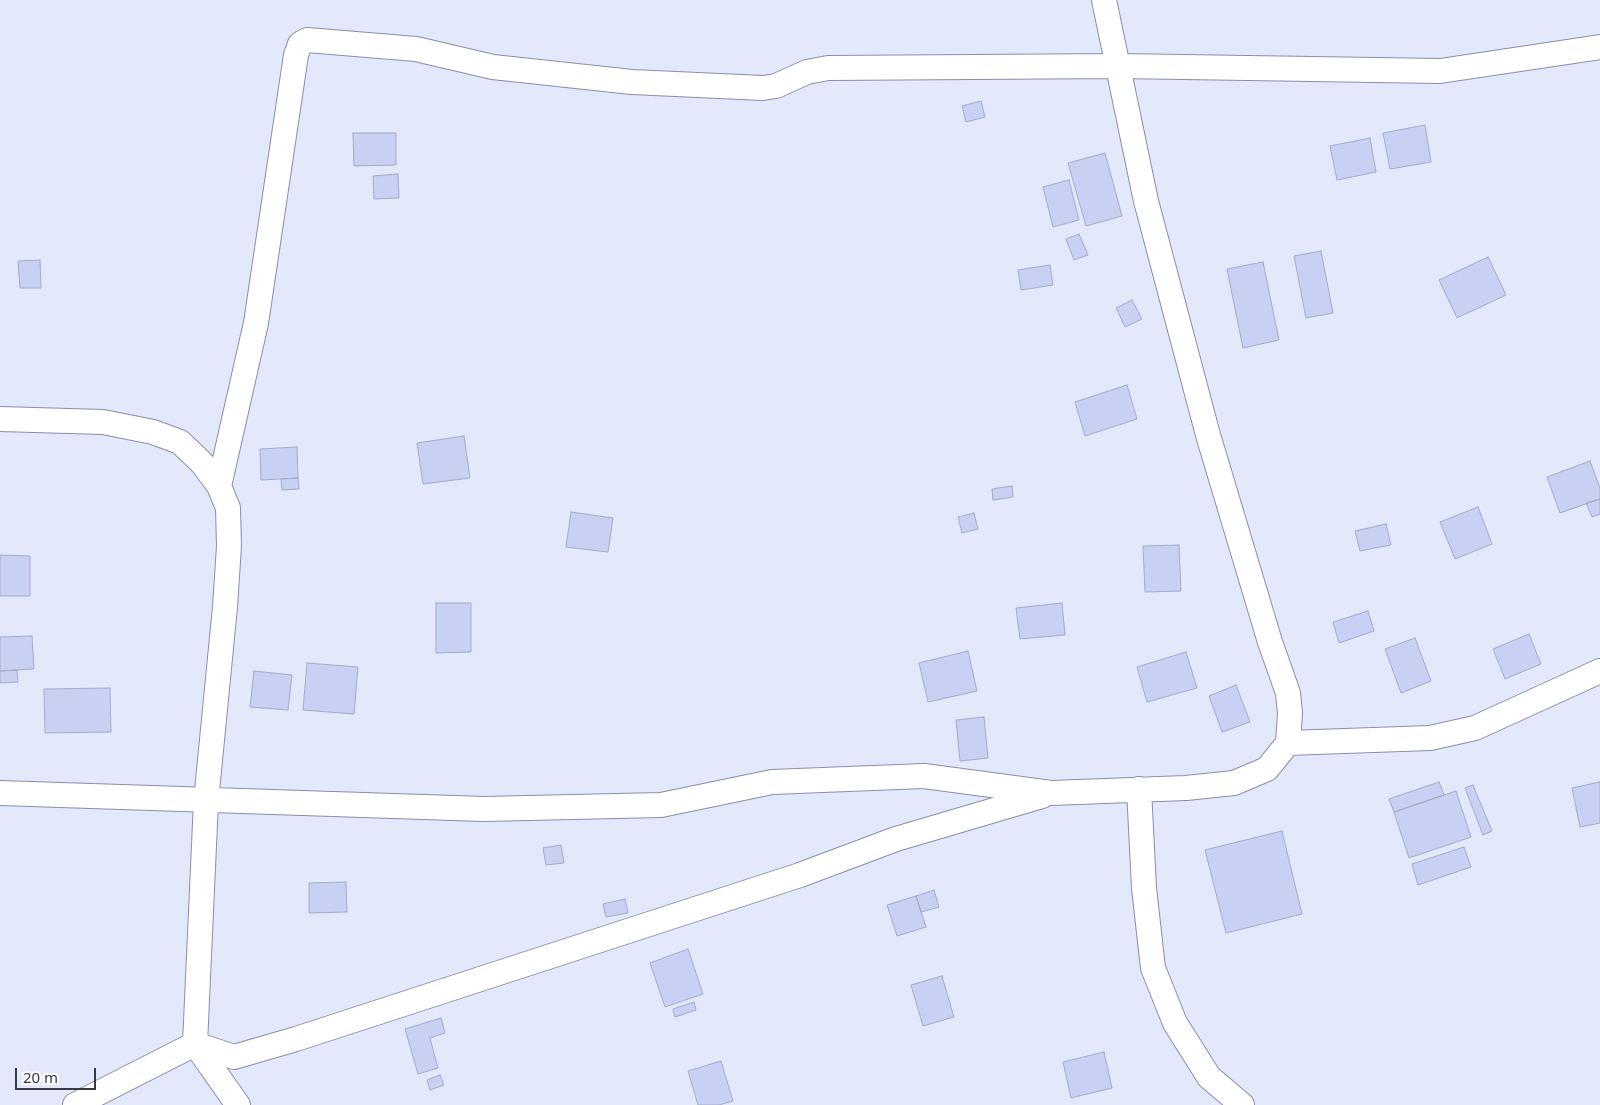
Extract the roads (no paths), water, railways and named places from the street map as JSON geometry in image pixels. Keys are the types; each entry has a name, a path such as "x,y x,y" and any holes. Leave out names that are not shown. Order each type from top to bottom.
{"street":[{"path":"0,793 484,809 661,805 772,782 924,776 1050,793 1186,788 1234,782 1267,769 1288,743 1290,713 1288,693 1270,642 1208,435 1146,201 1104,0"},
{"path":"219,486 256,323 296,55 300,44 306,40 416,49 493,67 632,82 741,87 776,86 807,72 828,68 1119,66 1440,71 1600,47"},
{"path":"0,419 104,422 153,432 180,442 202,463 219,486 228,508 229,546 206,801 195,1044 238,1105"},
{"path":"1288,743 1430,738 1475,728 1600,671"},
{"path":"1139,789 1144,888 1153,968 1175,1023 1209,1077 1242,1105"},
{"path":"76,1105 195,1044 234,1057 287,1042 800,875 896,839 1050,793"}]}
